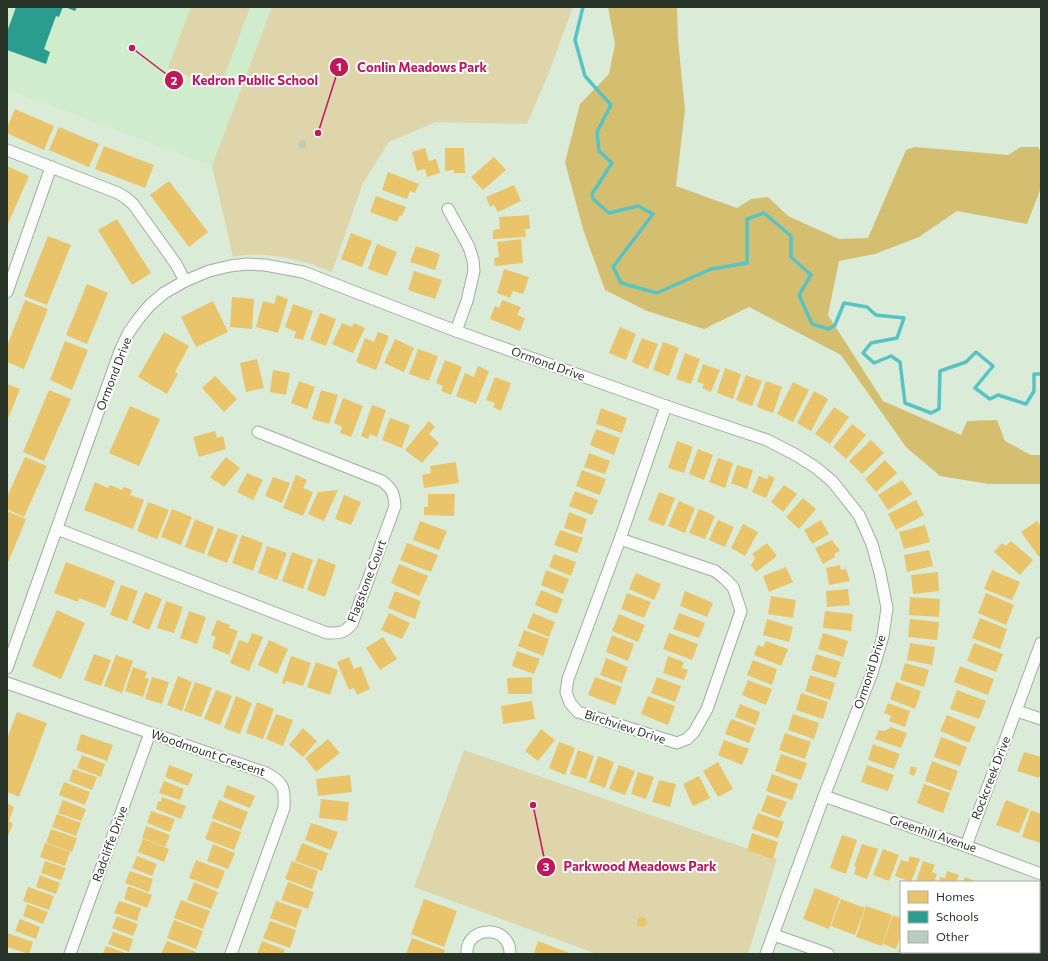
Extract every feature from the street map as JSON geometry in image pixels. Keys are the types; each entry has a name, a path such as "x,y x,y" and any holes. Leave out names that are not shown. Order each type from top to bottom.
{"street":[{"path":"7,150 118,193 126,198 133,204 176,264 185,281"},
{"path":"7,292 52,167"},
{"path":"448,209 469,247 473,260 474,271 467,301 456,331"},
{"name":"Ormond Drive","path":"7,668 120,351 129,332 150,305 164,293 185,281 209,271 247,264 265,265 303,272 456,331 666,406 767,440 815,467 832,481 859,515 872,544 887,608 884,636 872,673 824,796 766,954"},
{"name":"Birchview Drive","path":"620,539 715,571 733,587 740,610 707,709 694,732 687,739 676,743 578,712 570,703 566,692 568,679 620,539 666,406"},
{"name":"Flagstone Court","path":"57,529 327,633 346,631 352,624 395,506 394,496 390,487 382,480 258,432"},
{"name":"Rockcreek Drive","path":"966,846 1041,643"},
{"name":"Woodmount Crescent","path":"7,683 266,773 275,778 282,786 285,795 284,808 231,954"},
{"path":"1017,711 1041,719"},
{"name":"Radcliffe Drive","path":"70,954 150,733"},
{"name":"Greenhill Avenue","path":"824,796 1041,874"},
{"path":"467,954 472,938 478,934 492,932 499,934 504,938 508,944 510,954"},
{"path":"774,935 828,954"}],"shaded area":[{"path":"7,7 272,7 212,166 7,89"},
{"path":"191,7 250,7 220,88 168,68"},
{"path":"272,7 573,7 548,75 527,124 436,122 389,142 363,183 332,272 305,262 280,257 257,255 233,257 212,166"},
{"path":"608,7 677,7 678,40 685,110 676,186 737,208 751,199 768,197 788,216 839,239 868,238 906,150 915,147 1008,155 1021,147 1038,147 1041,152 1041,188 1027,224 957,211 919,237 875,254 839,261 828,315 883,401 961,435 967,421 997,420 1005,441 1031,455 1041,455 1041,484 989,484 940,476 906,447 841,355 749,307 704,329 647,311 605,290 583,229 565,162 580,104 609,74 615,44"},
{"path":"464,750 777,859 748,954 597,954 414,887"}],"building: Homes":[{"path":"15,109 54,126 44,150 7,133 7,128"},
{"path":"59,127 99,144 89,167 49,150"},
{"path":"104,146 154,165 145,188 95,169"},
{"path":"425,148 429,161 436,159 440,173 427,177 425,169 417,171 412,152"},
{"path":"445,148 464,148 465,173 454,173 454,170 445,171"},
{"path":"494,157 506,170 483,190 471,177"},
{"path":"7,166 29,176 7,226"},
{"path":"388,172 419,184 415,193 410,191 407,199 382,190"},
{"path":"169,181 208,232 189,247 150,195"},
{"path":"514,185 521,201 498,212 494,205 490,207 486,197"},
{"path":"376,196 406,207 402,216 400,215 397,222 370,212"},
{"path":"529,215 530,229 525,229 526,237 493,239 493,230 500,229 499,217"},
{"path":"117,219 151,273 132,285 98,230"},
{"path":"351,233 372,241 362,267 341,259"},
{"path":"48,236 71,245 47,305 24,296"},
{"path":"521,239 523,263 495,266 494,258 499,257 497,242"},
{"path":"377,244 397,252 387,276 368,269"},
{"path":"416,246 440,254 435,270 410,262"},
{"path":"504,269 529,277 523,294 513,291 510,298 497,293"},
{"path":"414,271 442,280 435,299 408,290"},
{"path":"87,284 108,293 87,344 66,335"},
{"path":"277,295 288,299 278,333 256,327 263,301 274,304"},
{"path":"232,297 254,299 252,329 230,327"},
{"path":"25,300 48,309 24,369 7,362 7,346"},
{"path":"502,300 521,307 517,315 525,318 520,331 490,319 495,306 499,308"},
{"path":"213,301 228,332 196,347 181,317"},
{"path":"293,304 313,311 303,340 294,338 296,332 285,327"},
{"path":"320,313 336,319 326,346 310,340"},
{"path":"342,323 352,327 354,323 365,328 353,353 332,344"},
{"path":"620,327 636,334 626,360 609,353"},
{"path":"164,332 189,346 175,372 178,374 167,394 138,377"},
{"path":"378,332 389,336 376,370 356,362 365,338 374,342"},
{"path":"642,338 658,344 648,369 632,362"},
{"path":"395,339 414,348 404,372 384,363"},
{"path":"65,341 88,350 72,390 50,380"},
{"path":"663,342 679,348 669,376 653,370"},
{"path":"418,349 438,356 429,381 409,374"},
{"path":"685,353 700,359 691,384 676,379"},
{"path":"257,359 264,388 246,392 240,363"},
{"path":"445,360 462,367 451,395 441,391 443,386 436,383"},
{"path":"703,364 720,370 711,392 702,388 704,384 697,382"},
{"path":"478,366 489,371 476,404 456,396 465,373 474,377"},
{"path":"725,368 741,374 733,399 717,393"},
{"path":"273,370 290,373 286,395 270,392"},
{"path":"746,375 762,381 752,406 736,400"},
{"path":"215,376 237,399 224,412 202,388"},
{"path":"495,377 511,383 501,411 493,407 495,403 486,400"},
{"path":"299,381 315,387 307,409 291,403"},
{"path":"766,381 782,387 773,413 757,407"},
{"path":"793,382 809,390 793,422 777,414"},
{"path":"7,384 20,389 7,421"},
{"path":"49,390 71,399 44,461 23,452"},
{"path":"321,390 338,395 329,424 312,419"},
{"path":"814,391 828,399 811,431 797,423"},
{"path":"343,398 363,406 351,437 340,433 342,427 334,423"},
{"path":"372,405 386,410 377,437 370,434 368,439 361,436"},
{"path":"130,406 160,419 139,466 109,453"},
{"path":"834,407 849,417 830,444 815,434"},
{"path":"601,408 627,418 622,433 596,424"},
{"path":"390,418 410,425 402,448 382,440"},
{"path":"429,421 435,427 429,434 439,443 422,463 405,450"},
{"path":"852,424 866,435 846,459 833,447"},
{"path":"596,429 620,438 614,455 590,445"},
{"path":"215,431 217,438 223,436 226,449 199,457 193,437"},
{"path":"871,440 884,453 862,474 849,461"},
{"path":"677,441 693,447 684,473 668,468"},
{"path":"698,449 713,455 704,480 689,474"},
{"path":"589,453 610,461 605,474 584,467"},
{"path":"25,457 47,466 24,517 7,509 7,497"},
{"path":"226,457 240,468 224,487 210,477"},
{"path":"718,458 733,463 725,488 709,482"},
{"path":"885,460 897,473 876,492 865,479"},
{"path":"456,462 459,483 424,488 422,475 431,473 430,466"},
{"path":"737,465 753,470 747,489 731,483"},
{"path":"582,470 606,479 600,495 576,486"},
{"path":"247,473 263,480 253,500 237,492"},
{"path":"296,475 307,480 303,488 313,492 303,516 283,508"},
{"path":"769,475 775,478 766,498 752,492 759,476 767,479"},
{"path":"273,477 290,483 282,503 265,496"},
{"path":"902,480 912,494 888,510 878,495"},
{"path":"95,482 108,488 110,485 122,490 124,487 132,490 130,495 144,500 133,529 84,510"},
{"path":"784,485 797,494 783,512 771,502"},
{"path":"338,490 324,521 308,514 318,492"},
{"path":"575,491 598,500 592,515 569,506"},
{"path":"659,492 675,498 664,526 648,520"},
{"path":"428,494 455,494 454,516 424,515 424,507 428,507"},
{"path":"344,495 361,502 351,525 335,519"},
{"path":"803,498 816,509 799,529 786,517"},
{"path":"916,500 924,515 896,530 888,514"},
{"path":"679,501 695,508 685,533 668,526"},
{"path":"148,502 169,510 157,539 137,531"},
{"path":"172,509 192,517 181,545 161,537"},
{"path":"699,509 715,516 705,539 689,533"},
{"path":"7,511 26,519 7,565"},
{"path":"569,512 587,519 582,534 564,528"},
{"path":"195,519 214,527 204,554 185,547"},
{"path":"718,520 734,527 725,547 709,540"},
{"path":"821,520 829,534 812,544 804,530"},
{"path":"420,521 447,531 439,550 413,540"},
{"path":"1037,521 1041,526 1041,556 1039,557 1021,532"},
{"path":"743,524 758,532 745,556 731,548"},
{"path":"925,525 930,542 904,549 899,532"},
{"path":"218,528 238,535 227,563 207,555"},
{"path":"560,530 583,538 577,553 554,545"},
{"path":"242,535 263,543 253,571 232,563"},
{"path":"832,540 840,551 834,554 835,557 823,564 815,548"},
{"path":"1011,541 1033,560 1020,575 994,552 1002,543 1006,546"},
{"path":"407,543 438,555 431,572 400,560"},
{"path":"767,543 777,556 756,572 751,565 755,558 752,554"},
{"path":"267,546 287,553 277,580 258,573"},
{"path":"929,550 933,566 907,572 904,555"},
{"path":"292,552 313,560 303,589 282,581"},
{"path":"554,554 576,562 571,576 549,567"},
{"path":"318,558 336,565 325,597 307,590"},
{"path":"66,562 115,581 105,608 79,598 78,602 54,593"},
{"path":"399,564 428,576 419,596 391,583"},
{"path":"840,565 841,570 846,569 850,581 829,585 826,568"},
{"path":"786,567 793,582 769,592 763,576"},
{"path":"546,570 569,579 563,594 541,585"},
{"path":"992,570 1020,582 1012,600 984,589"},
{"path":"938,572 939,591 913,594 911,575"},
{"path":"636,573 661,584 654,600 629,589"},
{"path":"121,585 138,591 127,621 110,615"},
{"path":"848,589 850,605 827,607 826,591"},
{"path":"541,590 563,599 557,614 535,605"},
{"path":"395,591 421,601 415,619 388,608"},
{"path":"685,591 713,603 707,617 680,606"},
{"path":"145,592 162,599 149,630 132,623"},
{"path":"627,593 651,602 644,618 621,609"},
{"path":"986,593 1014,605 1006,625 978,613"},
{"path":"771,596 796,600 793,618 768,614"},
{"path":"910,597 940,599 939,617 909,615"},
{"path":"166,601 183,607 174,633 157,628"},
{"path":"57,610 85,623 61,679 32,666"},
{"path":"189,611 206,617 197,644 180,638"},
{"path":"825,611 853,614 851,631 823,628"},
{"path":"389,613 410,623 402,639 381,630"},
{"path":"533,613 555,622 549,637 527,628"},
{"path":"679,613 705,623 699,638 673,629"},
{"path":"619,614 645,625 638,642 612,631"},
{"path":"980,618 1007,629 1000,649 972,638"},
{"path":"767,619 793,627 789,642 763,635"},
{"path":"910,619 939,622 937,640 908,637"},
{"path":"217,620 230,625 229,628 238,631 229,655 212,648 216,637 211,635"},
{"path":"524,630 549,639 543,656 518,646"},
{"path":"252,633 263,637 249,671 230,663 239,640 248,643"},
{"path":"669,633 698,644 692,660 663,649"},
{"path":"823,633 848,641 843,657 818,649"},
{"path":"612,635 634,644 628,661 606,652"},
{"path":"383,637 397,659 380,670 366,648"},
{"path":"269,640 288,649 277,674 258,665"},
{"path":"766,641 788,649 781,666 754,655 758,645 763,647"},
{"path":"910,643 935,647 932,665 907,660"},
{"path":"974,643 1003,654 996,672 967,661"},
{"path":"517,651 540,659 534,674 512,666"},
{"path":"94,654 111,660 101,686 84,680"},
{"path":"816,654 841,662 836,678 811,670"},
{"path":"116,655 133,661 122,693 104,686"},
{"path":"291,656 311,663 303,686 286,681 285,684 282,683"},
{"path":"668,656 684,662 682,668 688,670 684,680 663,673"},
{"path":"349,657 354,669 361,666 370,689 357,695 354,688 349,690 337,662"},
{"path":"606,658 628,667 622,683 600,675"},
{"path":"753,660 777,669 772,685 747,675"},
{"path":"316,662 338,670 330,695 307,687"},
{"path":"905,663 929,670 924,687 900,680"},
{"path":"960,666 994,679 988,695 954,682"},
{"path":"133,667 147,672 145,678 149,679 143,697 125,691"},
{"path":"810,675 835,683 830,700 805,691"},
{"path":"178,676 192,682 182,711 167,705"},
{"path":"152,677 169,682 162,704 145,699"},
{"path":"532,677 532,694 508,694 507,678"},
{"path":"595,677 622,687 615,705 588,695"},
{"path":"657,677 681,686 675,702 651,693"},
{"path":"748,680 772,689 766,705 742,695"},
{"path":"195,682 212,688 201,717 184,711"},
{"path":"896,682 921,691 915,709 890,699"},
{"path":"216,690 232,696 220,725 204,719"},
{"path":"957,690 986,701 979,719 950,709"},
{"path":"801,693 828,702 823,719 796,710"},
{"path":"236,696 252,703 240,734 224,728"},
{"path":"648,696 675,706 668,725 641,714"},
{"path":"532,701 535,719 503,724 501,706"},
{"path":"257,702 274,709 263,739 246,733"},
{"path":"888,703 910,711 905,727 889,721 891,716 884,713"},
{"path":"740,704 760,712 756,725 735,717"},
{"path":"17,712 47,723 19,797 7,792 7,739"},
{"path":"276,714 293,720 283,746 266,739"},
{"path":"793,714 819,723 814,739 788,730"},
{"path":"947,715 976,727 969,743 940,731"},
{"path":"731,719 755,728 749,743 725,734"},
{"path":"891,727 907,733 901,748 875,739 879,730 885,731"},
{"path":"303,728 317,741 303,757 289,745"},
{"path":"541,729 555,740 538,761 525,751"},
{"path":"785,733 811,742 805,759 779,750"},
{"path":"81,734 113,745 107,761 76,750"},
{"path":"941,737 967,747 960,766 934,757"},
{"path":"328,739 340,753 316,772 305,758"},
{"path":"724,740 749,749 742,765 718,755"},
{"path":"559,742 575,748 565,775 549,768"},
{"path":"873,744 900,754 894,769 868,760"},
{"path":"578,750 594,756 586,779 570,774"},
{"path":"1024,752 1041,757 1041,772 1039,778 1017,771"},
{"path":"781,754 807,763 801,780 775,771"},
{"path":"82,755 105,764 101,777 77,768"},
{"path":"598,756 614,762 605,788 589,782"},
{"path":"932,761 958,771 951,791 925,781"},
{"path":"718,762 733,789 718,797 703,771"},
{"path":"169,765 193,774 188,786 165,777"},
{"path":"619,765 635,771 625,795 609,789"},
{"path":"867,765 894,775 888,791 861,782"},
{"path":"911,766 917,768 914,776 909,774"},
{"path":"73,769 97,777 92,790 69,781"},
{"path":"638,772 654,777 646,799 631,794"},
{"path":"772,774 798,784 792,800 766,791"},
{"path":"350,775 352,792 318,796 316,779"},
{"path":"699,776 710,798 693,806 683,784"},
{"path":"659,780 676,784 670,807 652,802"},
{"path":"164,781 184,789 180,800 159,793"},
{"path":"64,782 90,792 85,805 59,795"},
{"path":"924,784 950,793 943,813 917,803"},
{"path":"227,785 255,796 250,808 223,797"},
{"path":"767,795 787,802 780,818 761,811"},
{"path":"162,797 186,806 181,819 156,809 158,801 161,802"},
{"path":"321,799 349,802 347,821 319,818"},
{"path":"63,800 86,809 81,821 58,813"},
{"path":"219,800 248,812 241,830 212,818"},
{"path":"1006,800 1029,809 1019,833 996,825"},
{"path":"7,803 14,807 9,821 13,824 7,838"},
{"path":"1031,810 1041,814 1041,843 1022,837"},
{"path":"151,811 175,819 170,832 147,823"},
{"path":"758,813 784,822 778,838 752,829"},
{"path":"57,814 81,823 76,836 52,827"},
{"path":"212,821 241,832 234,850 205,839"},
{"path":"311,823 338,832 331,850 305,840"},
{"path":"146,826 170,835 165,847 142,838"},
{"path":"51,829 77,838 72,852 46,843"},
{"path":"752,833 778,842 773,859 747,850"},
{"path":"842,835 857,840 846,874 830,868"},
{"path":"143,839 169,849 164,862 138,852"},
{"path":"45,843 70,852 65,866 40,857"},
{"path":"302,843 328,853 322,871 295,861"},
{"path":"213,844 235,853 228,869 207,861"},
{"path":"862,844 878,849 867,879 854,874 856,867 854,866"},
{"path":"883,849 899,855 889,881 873,875"},
{"path":"137,856 157,864 152,876 132,868"},
{"path":"910,856 920,859 911,881 895,876 901,860 908,862"},
{"path":"196,860 225,871 218,889 189,878"},
{"path":"45,861 66,868 61,880 41,873"},
{"path":"292,861 318,871 312,889 285,879"},
{"path":"923,861 935,865 932,872 937,874 934,881 916,881"},
{"path":"130,871 153,879 149,892 125,883"},
{"path":"947,871 959,875 956,881 939,881 940,877 945,878"},
{"path":"40,875 60,883 56,894 36,887"},
{"path":"965,877 975,881 963,881"},
{"path":"194,882 218,892 211,909 187,900"},
{"path":"288,882 314,892 308,909 281,900"},
{"path":"128,886 152,895 147,908 124,899"},
{"path":"28,887 54,896 49,910 23,901"},
{"path":"815,888 840,898 829,929 803,919"},
{"path":"424,899 457,911 444,947 411,934"},
{"path":"841,899 865,908 855,935 831,926"},
{"path":"181,900 210,911 203,929 174,918"},
{"path":"119,901 141,908 137,921 114,913"},
{"path":"276,901 302,910 296,928 270,918"},
{"path":"27,904 48,912 43,924 23,916"},
{"path":"866,906 892,915 882,946 856,937"},
{"path":"893,915 900,918 900,938 896,949 883,944"},
{"path":"117,916 138,924 133,936 112,928"},
{"path":"640,917 645,918 647,923 644,927 638,926 637,920"},
{"path":"20,919 40,927 36,939 15,931"},
{"path":"174,920 203,931 196,949 167,938"},
{"path":"270,921 296,930 290,948 263,938"},
{"path":"113,932 133,939 129,952 108,944"},
{"path":"7,933 33,942 29,954 7,947"},
{"path":"412,938 445,950 444,954 406,954"},
{"path":"167,941 196,952 195,954 161,954"},
{"path":"262,941 285,950 283,954 257,954"},
{"path":"538,941 572,954 534,954"},
{"path":"106,946 128,954 103,954"},
{"path":"914,953 935,953 935,954"},
{"path":"938,953 952,953 951,954"},
{"path":"954,953 970,953 970,954"},
{"path":"986,953 989,954 971,954"}],"building: Schools":[{"path":"16,7 63,7 59,17 56,16 44,49 50,52 46,64 7,50 7,32"},
{"path":"65,7 77,7 75,11"}],"building: Other":[{"path":"303,140 306,142 306,147 303,149 299,147 299,142"}],"waterway":[{"path":"583,7 575,40 585,76 611,105 597,132 599,151 612,163 592,194 593,199 609,213 638,206 653,214 613,267 621,283 657,293 711,269 747,263 747,219 764,213 791,236 791,257 811,275 799,295 812,324 829,329 835,325 844,303 867,307 876,315 904,318 897,338 871,343 863,353 874,363 891,356 900,362 905,403 931,413 939,409 940,371 966,362 976,352 993,366 975,388 990,399 998,395 1026,404 1034,391 1034,374 1041,374"}],"place":[{"name":"Kedron Public School","path":"132,48"},
{"name":"Conlin Meadows Park","path":"318,133"},
{"name":"Parkwood Meadows Park","path":"533,805"}]}
